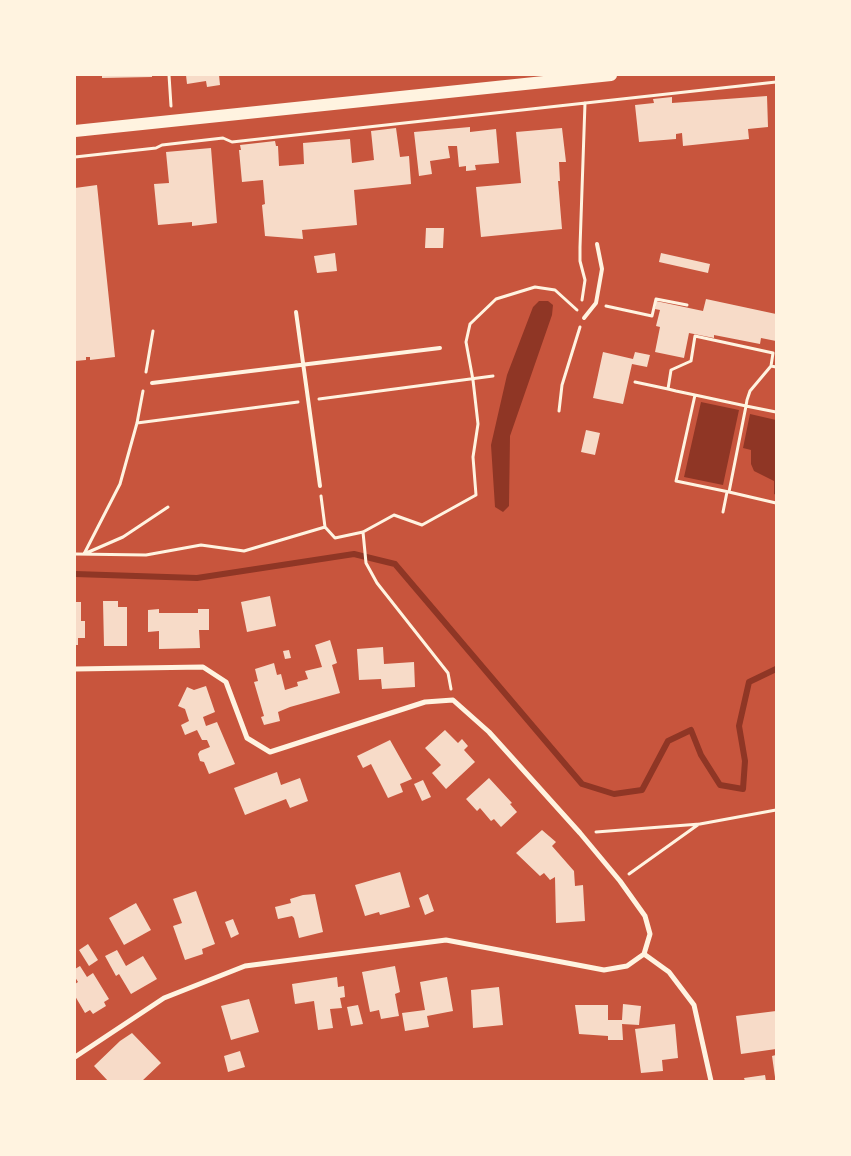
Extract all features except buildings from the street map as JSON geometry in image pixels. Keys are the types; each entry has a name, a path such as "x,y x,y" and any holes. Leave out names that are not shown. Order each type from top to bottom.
{"main road":[{"path":"75,131 611,75"}],"street":[{"path":"75,669 203,667 226,682 247,738 270,752 425,702 453,700 490,732 580,833 620,881 645,916 650,934 644,954 627,966 604,970 446,940 245,966 164,998 75,1057"},
{"path":"644,954 669,972 694,1005 711,1081"}],"lane":[{"path":"584,318 596,304 602,269 597,244"},
{"path":"296,312 320,486"},
{"path":"152,383 440,348"}],"path":[{"path":"170,75 172,121"},
{"path":"75,157 223,138 232,142 776,82"},
{"path":"559,411 562,385 575,338 584,318 582,298 585,280 580,261 580,247 585,103"},
{"path":"320,486 325,527 335,538 363,532 394,515 422,525 476,495 473,457 478,424 466,342 470,324 496,299 535,287 555,290 584,318"},
{"path":"596,304 652,316 656,299 687,305"},
{"path":"84,554 120,484 137,423 153,331"},
{"path":"668,389 671,370 691,361 695,335 773,353 771,366 750,391 723,512"},
{"path":"771,366 776,368"},
{"path":"635,382 776,412"},
{"path":"695,395 676,481 776,503"},
{"path":"84,554 123,537 168,506"},
{"path":"75,554 146,555 201,545 244,551 325,527"},
{"path":"363,532 366,563 377,583 448,673 453,700"},
{"path":"580,833 700,824 776,810"},
{"path":"620,881 700,824"}],"shaded area":[{"path":"539,301 548,301 553,305 552,315 510,436 509,506 503,512 495,507 491,445 507,375 533,307"},
{"path":"701,402 739,410 723,485 684,477"},
{"path":"750,414 776,420 776,495 774,494 774,481 754,471 751,464 751,450 743,448"}],"waterway":[{"path":"75,574 197,578 354,554 395,564 582,784 614,794 642,790 668,741 691,730 701,755 720,785 743,789 745,761 739,726 749,682 776,669"}]}
